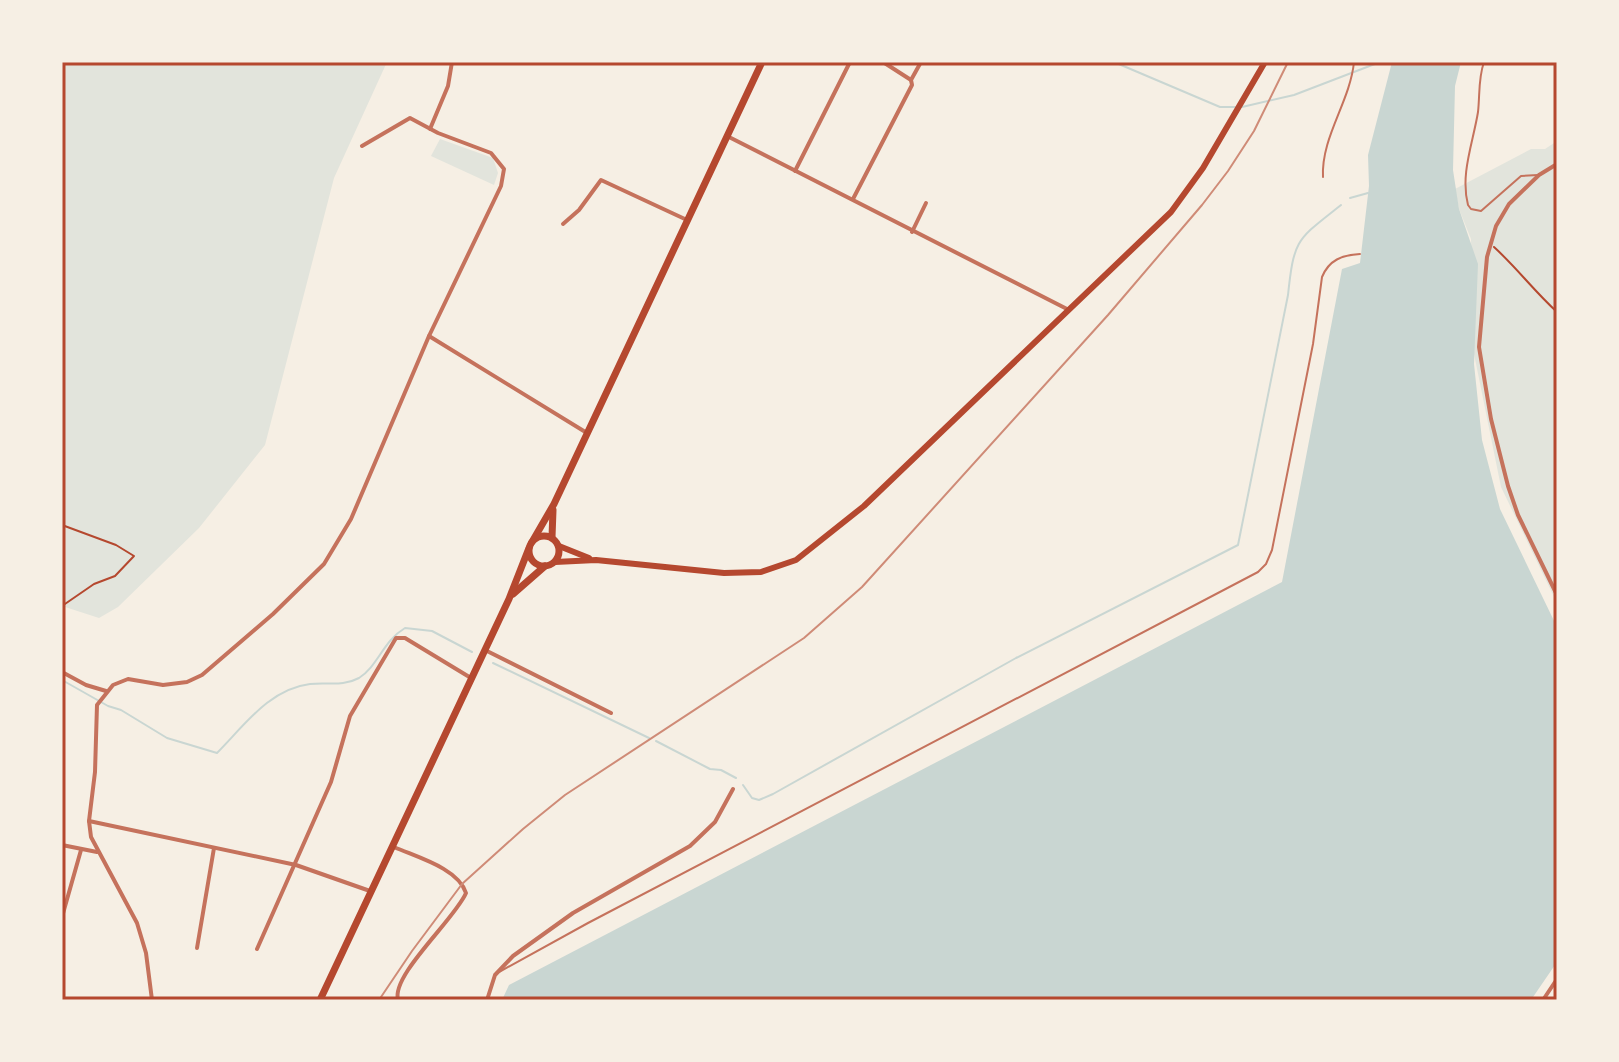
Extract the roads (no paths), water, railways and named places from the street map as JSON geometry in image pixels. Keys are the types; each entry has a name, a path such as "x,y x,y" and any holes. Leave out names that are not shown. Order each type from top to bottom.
{"main road":[{"path":"320,1000 509,599 530,545 554,504 762,62"},
{"path":"509,599 545,566 555,562 596,560 745,574 796,560 864,506 1171,212 1201,172 1265,62"},
{"path":"554,504 552,537 559,546 573,554 596,560"},
{"path":"530,545 539,536 552,537"},
{"path":"530,545 533,561 545,566"},
{"path":"555,562 559,546"}],"street":[{"path":"430,129 448,86 452,62"},
{"path":"795,171 850,62"},
{"path":"883,62 911,80"},
{"path":"853,199 921,62"},
{"path":"152,1000 146,953 137,923 91,837 89,821 95,772 97,705 113,685 128,679 163,685 195,680 273,614 324,564 351,519 429,336 501,186 504,169 491,153 410,118 362,146"},
{"path":"727,136 1067,309"},
{"path":"1557,164 1539,175 1509,204 1496,226 1487,257 1479,347 1491,419 1518,515 1557,595"},
{"path":"563,224 579,210 601,180 687,220"},
{"path":"912,232 926,203"},
{"path":"429,336 587,433"},
{"path":"257,949 331,782 350,716 396,638 405,638 471,678"},
{"path":"485,650 611,713"},
{"path":"62,672 86,685 106,691"},
{"path":"487,1000 495,975 513,956 573,913 690,846 715,822 733,789"},
{"path":"89,821 296,865 371,891"},
{"path":"62,845 97,852"},
{"path":"393,846 450,874 462,884 466,893 412,965 397,989 398,1000"},
{"path":"197,948 214,848"},
{"path":"62,917 81,850"},
{"path":"1543,1000 1557,979"}],"lane":[{"path":"1323,177 1322,162 1326,147 1352,82 1354,62"},
{"path":"1484,62 1479,75 1478,112 1466,170 1468,205 1481,211 1521,176 1539,175"},
{"path":"495,975 588,923 1258,572 1266,564 1272,550 1313,344 1322,277 1326,267 1336,259 1360,254"}],"waterway":[{"path":"1114,62 1220,107 1235,107"},
{"path":"1242,107 1294,95 1380,62"},
{"path":"1350,198 1368,193"},
{"path":"743,785 752,798 759,800 773,794 1016,658 1238,545 1296,251 1306,234 1341,205"},
{"path":"62,680 167,738 217,753 258,710 282,693 310,684 341,683 359,678 397,633 405,628 432,631 472,652"},
{"path":"493,663 649,738"},
{"path":"656,741 710,769 721,770 736,778"}],"railway":[{"path":"379,1000 462,884 523,829 565,795 804,638 862,587 1108,315 1202,205 1254,131 1288,62"}]}
